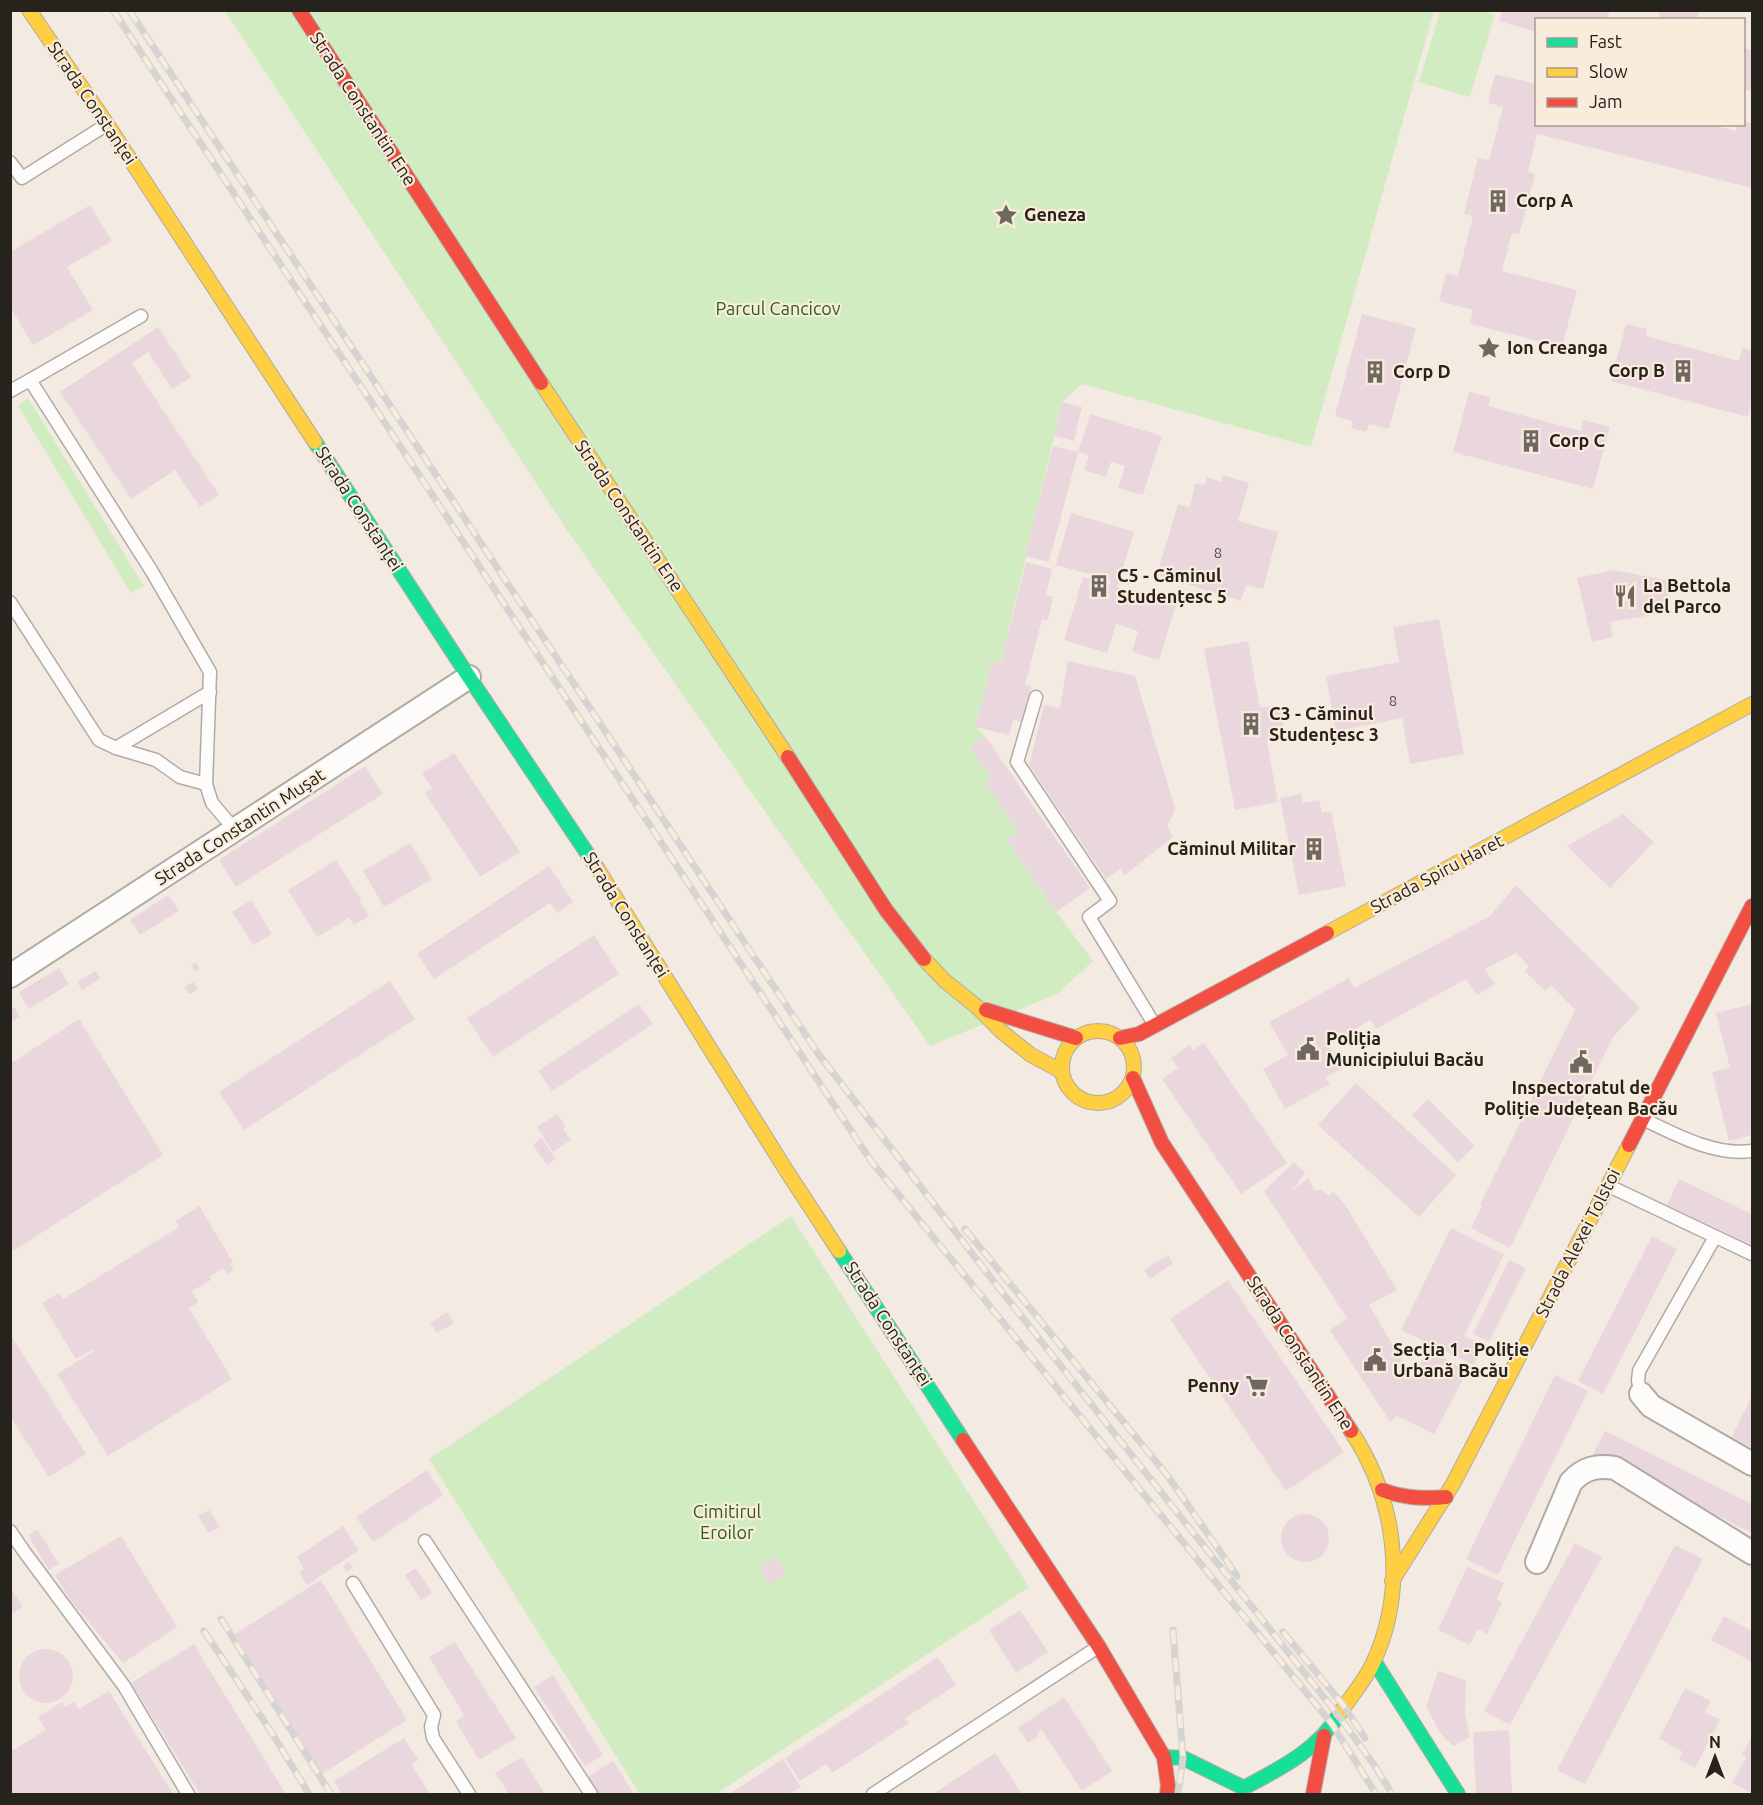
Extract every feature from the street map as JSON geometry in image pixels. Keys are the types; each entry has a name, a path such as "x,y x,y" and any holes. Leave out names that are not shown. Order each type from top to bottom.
{"street":[{"name":"Strada Constanței","path":"29,10 107,124 469,677 580,841 786,1170 1099,1647 1164,1757"},
{"name":"Strada Constantin Ene","path":"299,10 886,910 919,953 945,981 1031,1055 1061,1071"},
{"name":"Strada Constantin Mușat","path":"10,976 98,921 469,677"},
{"name":"Strada Spiru Haret","path":"1120,1038 1139,1034 1752,704"},
{"name":"Strada Alexei Tolstoi","path":"1308,1785 1324,1736 1367,1675 1374,1661 1388,1620 1392,1581 1446,1497 1752,906"},
{"name":"Strada Constantin Ene","path":"976,1006 1076,1038"},
{"path":"1098,1031 1120,1038 1130,1049 1135,1063 1133,1078 1126,1091 1114,1101 1100,1104 1084,1102 1064,1083 1061,1071 1062,1059 1067,1047 1076,1038 1086,1033 1098,1031"},
{"name":"Strada Constantin Ene","path":"1133,1078 1162,1143 1358,1441 1382,1490 1393,1545 1392,1581"},
{"path":"1100,1104 1117,1115"},
{"name":"Strada Constantin Ene","path":"1144,1132 1162,1143"},
{"path":"1641,1394 1651,1406 1752,1464"},
{"path":"1537,1562 1571,1482 1590,1468 1602,1466 1615,1468 1752,1553"},
{"path":"1382,1490 1399,1497 1423,1499 1446,1497"},
{"path":"1374,1661 1458,1794"},
{"name":"Strada Alexei Tolstoi","path":"1227,1794 1280,1768 1324,1736"},
{"path":"1167,1794 1164,1757 1183,1758 1245,1786 1269,1787"},
{"path":"1280,1768 1327,1794"}],"lane":[{"path":"10,162 22,178 107,124"},
{"path":"10,391 141,316"},
{"path":"30,380 151,570 210,672 206,784 212,803 235,830"},
{"path":"10,602 99,740 116,748 156,760 180,777 206,784"},
{"path":"116,748 210,692"},
{"path":"1036,697 1017,762 1110,901 1089,917 1155,1025"},
{"path":"1642,1118 1684,1138 1722,1149 1752,1150"},
{"path":"1608,1185 1752,1254"},
{"path":"1641,1394 1638,1381 1639,1371 1715,1237"},
{"path":"10,1531 124,1686 188,1794"},
{"path":"425,1541 591,1794"},
{"path":"353,1583 434,1715 431,1726 433,1738 469,1794"},
{"path":"873,1794 1099,1647"}],"green space":[{"name":"Parcul Cancicov","path":"225,11 1434,11 1311,447 1082,384 1062,402 1001,663 992,661 975,727 985,736 969,747 991,779 986,783 1019,832 1007,840 1093,961 1057,994 930,1046 569,533"},
{"path":"1440,11 1482,11 1495,14 1470,97 1419,82"},
{"path":"28,398 144,586 131,593 18,406"},
{"name":"Cimitirul Eroilor","path":"791,1216 1029,1587 716,1794 640,1794 429,1459"}],"building":[{"path":"1502,10 1610,10 1608,18 1535,18 1535,32 1499,21"},
{"path":"1660,10 1700,10 1698,18 1658,18"},
{"path":"1745,48 1752,51 1752,91 1745,89"},
{"name":"Corp A","path":"1495,74 1535,84 1535,126 1717,126 1736,131 1737,126 1745,126 1745,121 1752,124 1752,188 1537,134 1528,172 1535,174 1519,235 1512,233 1502,271 1577,290 1562,347 1470,324 1473,310 1439,301 1446,273 1458,276 1473,216 1464,214 1478,158 1489,160 1503,107 1488,103"},
{"path":"90,205 112,241 67,267 93,310 33,345 10,307 10,252"},
{"name":"Corp D","path":"1362,314 1416,328 1389,429 1369,424 1366,432 1351,428 1353,421 1335,416"},
{"name":"Corp B","path":"1626,324 1647,329 1646,336 1739,361 1742,348 1752,351 1752,398 1748,417 1611,381"},
{"path":"158,327 191,377 172,389 148,352 132,363 219,495 200,507 175,470 131,499 60,392"},
{"name":"Corp C","path":"1469,392 1491,397 1488,406 1581,431 1583,420 1610,427 1593,489 1453,452"},
{"path":"1062,402 1082,407 1074,441 1054,436"},
{"path":"1090,414 1162,436 1143,495 1118,488 1125,466 1111,462 1106,477 1084,470 1089,455 1078,452"},
{"path":"1053,446 1078,452 1049,562 1025,556"},
{"path":"1223,475 1249,483 1238,521 1278,532 1263,589 1246,585 1241,601 1157,575 1178,504 1190,507 1195,483 1204,485 1207,477 1221,482"},
{"name":"C5 - Căminul Studențesc 5","path":"1071,513 1134,532 1117,587 1176,605 1159,660 1132,652 1138,631 1116,624 1107,653 1064,640 1083,577 1109,585 1111,580 1056,565"},
{"path":"1026,562 1052,569 1046,595 1053,597 1048,620 1042,619 1025,685 1031,686 1022,722 1013,720 1009,735 975,727 992,661 1001,663"},
{"name":"La Bettola del Parco","path":"1614,570 1666,580 1671,612 1610,622 1613,637 1592,642 1577,578"},
{"path":"1439,619 1464,754 1410,764 1402,718 1336,731 1326,676 1399,662 1393,627"},
{"name":"C3 - Căminul Studențesc 3","path":"1248,641 1260,708 1279,705 1286,739 1267,742 1278,802 1235,810 1204,649"},
{"path":"1068,661 1135,676 1175,808 1167,825 1173,837 1125,875 1120,869 1106,879 1029,765 1044,705 1060,708"},
{"path":"985,736 1090,888 1056,912 1007,840 1019,832 985,783 991,779 969,747"},
{"path":"454,753 520,852 480,877 425,793 432,788 422,773"},
{"path":"365,766 383,794 236,887 219,860"},
{"name":"Căminul Militar","path":"1301,794 1303,803 1319,800 1322,813 1331,811 1346,886 1299,895 1280,798"},
{"path":"1623,814 1654,842 1610,888 1567,846"},
{"path":"410,843 432,879 384,907 363,871"},
{"path":"336,860 369,916 354,925 349,918 317,937 288,890"},
{"path":"549,866 573,902 557,913 550,903 434,979 417,954"},
{"path":"1516,885 1640,1008 1613,1037 1510,1248 1471,1228 1575,1010 1551,985 1545,991 1525,971 1529,966 1516,953 1485,969 1495,984 1477,995 1466,979 1376,1029 1371,1020 1328,1044 1342,1068 1326,1077 1330,1084 1285,1109 1263,1069 1288,1055 1269,1022 1349,978 1354,988 1490,916"},
{"path":"168,895 179,911 140,935 130,920"},
{"path":"251,900 272,934 253,945 232,912"},
{"path":"594,935 619,974 493,1057 467,1018"},
{"path":"196,962 200,969 195,971 191,965"},
{"path":"59,968 69,984 29,1009 19,992"},
{"path":"96,971 100,978 82,990 77,982"},
{"path":"390,981 415,1019 244,1130 219,1092"},
{"path":"194,982 198,990 189,994 184,987"},
{"path":"639,1004 653,1024 552,1091 538,1071"},
{"path":"1752,1004 1752,1135 1729,1141 1712,1072 1730,1068 1716,1013"},
{"path":"14,1007 20,1017 10,1023 10,1009"},
{"path":"79,1019 163,1155 10,1253 10,1064"},
{"path":"1204,1043 1287,1163 1241,1194 1162,1079 1178,1068 1171,1058 1190,1045 1193,1050"},
{"path":"1356,1083 1456,1175 1419,1217 1318,1125"},
{"path":"1428,1099 1475,1146 1458,1162 1412,1115"},
{"path":"557,1114 566,1127 563,1129 571,1140 553,1152 537,1127"},
{"path":"542,1138 556,1159 547,1165 533,1145"},
{"path":"1294,1162 1305,1172 1292,1191 1308,1178 1315,1191 1321,1189 1328,1196 1333,1192 1344,1203 1397,1290 1369,1305 1413,1379 1428,1348 1467,1372 1434,1434 1397,1416 1390,1422 1330,1330 1347,1318 1264,1191"},
{"path":"1679,1179 1752,1214 1752,1245 1667,1205"},
{"path":"199,1206 233,1262 230,1264 234,1270 227,1274 224,1268 209,1277 211,1280 192,1291 198,1302 189,1308 232,1379 108,1456 57,1374 94,1351 93,1349 76,1359 42,1303 59,1293 63,1299 179,1227 176,1221"},
{"path":"1451,1228 1504,1254 1464,1336 1484,1345 1474,1365 1401,1330"},
{"path":"1652,1236 1677,1249 1603,1394 1578,1381"},
{"path":"1168,1255 1173,1263 1150,1279 1144,1270"},
{"path":"1509,1260 1526,1268 1489,1342 1473,1334"},
{"name":"Penny","path":"1228,1280 1344,1452 1286,1491 1170,1319"},
{"path":"447,1312 454,1323 437,1333 430,1323"},
{"path":"10,1334 86,1454 49,1477 10,1416"},
{"path":"1555,1375 1588,1391 1498,1575 1466,1559"},
{"path":"1752,1396 1752,1452 1730,1440"},
{"path":"1605,1431 1752,1504 1752,1533 1593,1454"},
{"path":"427,1470 443,1495 373,1542 356,1517"},
{"path":"209,1510 220,1527 209,1533 198,1516"},
{"path":"1300,1514 1310,1514 1322,1521 1329,1533 1329,1543 1322,1555 1310,1562 1300,1562 1285,1551 1281,1543 1281,1533 1292,1518"},
{"path":"343,1526 359,1550 307,1585 299,1572 304,1569 297,1557"},
{"path":"37,1529 59,1564 49,1570 28,1535"},
{"path":"121,1536 177,1627 123,1663 72,1602 55,1575"},
{"path":"1575,1543 1602,1557 1510,1725 1484,1711"},
{"path":"1675,1545 1703,1559 1585,1784 1557,1770"},
{"path":"774,1558 776,1561 778,1559 786,1572 783,1573 784,1576 772,1583 768,1582 761,1570 762,1566"},
{"path":"349,1562 353,1568 346,1572 343,1566"},
{"path":"1467,1567 1504,1583 1497,1599 1502,1602 1487,1634 1478,1629 1470,1645 1438,1630"},
{"path":"416,1568 432,1593 421,1600 405,1575"},
{"path":"321,1580 407,1720 322,1774 235,1634"},
{"path":"10,1588 23,1607 10,1615"},
{"path":"1020,1610 1048,1652 1016,1673 989,1630"},
{"path":"1724,1616 1752,1631 1752,1662 1711,1640"},
{"path":"455,1642 516,1738 479,1760 456,1722 464,1715 429,1657"},
{"path":"194,1644 286,1794 200,1794 131,1683"},
{"path":"46,1649 56,1651 65,1657 71,1666 73,1676 71,1686 65,1695 56,1701 46,1703 36,1701 27,1695 21,1686 19,1676 21,1666 27,1657 36,1651"},
{"path":"938,1657 956,1685 905,1718 909,1723 832,1773 826,1764 800,1781 785,1758"},
{"path":"1438,1671 1466,1680 1465,1714 1470,1737 1453,1746 1441,1734 1426,1707"},
{"path":"553,1675 603,1755 585,1766 534,1687"},
{"path":"1685,1688 1711,1701 1705,1712 1720,1720 1695,1768 1679,1759 1683,1752 1659,1739"},
{"path":"109,1691 173,1794 10,1794 10,1752 46,1730 38,1717 62,1702 65,1707 74,1702 79,1709"},
{"path":"1064,1697 1112,1771 1082,1791 1042,1730 1028,1743 1018,1728"},
{"path":"1509,1730 1512,1794 1476,1794 1473,1732"},
{"path":"1752,1736 1752,1794 1750,1794 1732,1783 1746,1757 1742,1754"},
{"path":"404,1738 418,1760 411,1764 430,1794 342,1794 334,1781"},
{"path":"995,1753 1022,1794 933,1794"},
{"path":"522,1757 545,1794 509,1794 495,1773"},
{"path":"783,1759 801,1787 789,1794 729,1794"},
{"path":"613,1761 634,1794 598,1794 587,1777"}],"railway":[{"path":"113,10 871,1161 1332,1724 1376,1794"},
{"path":"129,10 817,1052 991,1278 1338,1715 1392,1794"},
{"path":"965,1229 1167,1475 1237,1576"},
{"path":"221,1619 331,1794"},
{"path":"1173,1630 1183,1758 1178,1794"},
{"path":"204,1631 272,1733 309,1794"},
{"path":"1283,1632 1344,1706 1365,1738"}],"traffic: fast":[{"path":"315,442 597,868"},
{"path":"839,1251 963,1440"},
{"path":"1374,1661 1458,1794"},
{"path":"1249,1785 1300,1755 1322,1736 1340,1713"},
{"path":"1164,1757 1183,1758 1242,1787"}],"traffic: slow":[{"path":"29,10 107,124 315,442"},
{"path":"541,383 788,757"},
{"path":"1327,933 1752,704"},
{"path":"597,868 839,1251"},
{"path":"924,959 1002,1032 1031,1055 1061,1071"},
{"path":"1105,1031 1124,1041 1132,1053 1134,1067 1132,1081 1124,1093 1112,1101 1091,1103 1072,1093 1064,1081 1062,1060 1072,1041 1084,1033 1105,1031"},
{"path":"1392,1581 1453,1484 1629,1145"},
{"path":"1340,1713 1373,1663 1384,1634 1391,1605 1393,1575 1392,1544 1387,1515 1378,1485 1351,1431"}],"traffic: jam":[{"path":"299,10 541,383"},
{"path":"788,757 886,910 924,959"},
{"path":"1629,1145 1752,906"},
{"path":"1120,1038 1139,1034 1327,933"},
{"path":"986,1010 1076,1038"},
{"path":"1133,1078 1162,1143 1351,1431"},
{"path":"963,1440 1099,1647 1164,1757 1167,1794"},
{"path":"1382,1490 1414,1497 1446,1497"},
{"path":"1313,1794 1324,1736"}],"place":[{"name":"Corp A","path":"1498,201"},
{"name":"Geneza","path":"1006,215"},
{"name":"Ion Creanga","path":"1489,348"},
{"name":"Corp B","path":"1683,371"},
{"name":"Corp D","path":"1375,372"},
{"name":"Corp C","path":"1531,441"},
{"name":"C5 - Căminul Studențesc 5","path":"1099,586"},
{"name":"La Bettola del Parco","path":"1625,596"},
{"name":"C3 - Căminul Studențesc 3","path":"1251,724"},
{"name":"Căminul Militar","path":"1314,849"},
{"name":"Poliția Municipiului Bacău","path":"1308,1049"},
{"name":"Inspectoratul de Poliție Județean Bacău","path":"1581,1062"},
{"name":"Secția 1 - Poliție Urbană Bacău","path":"1375,1360"},
{"name":"Penny","path":"1257,1386"}]}
